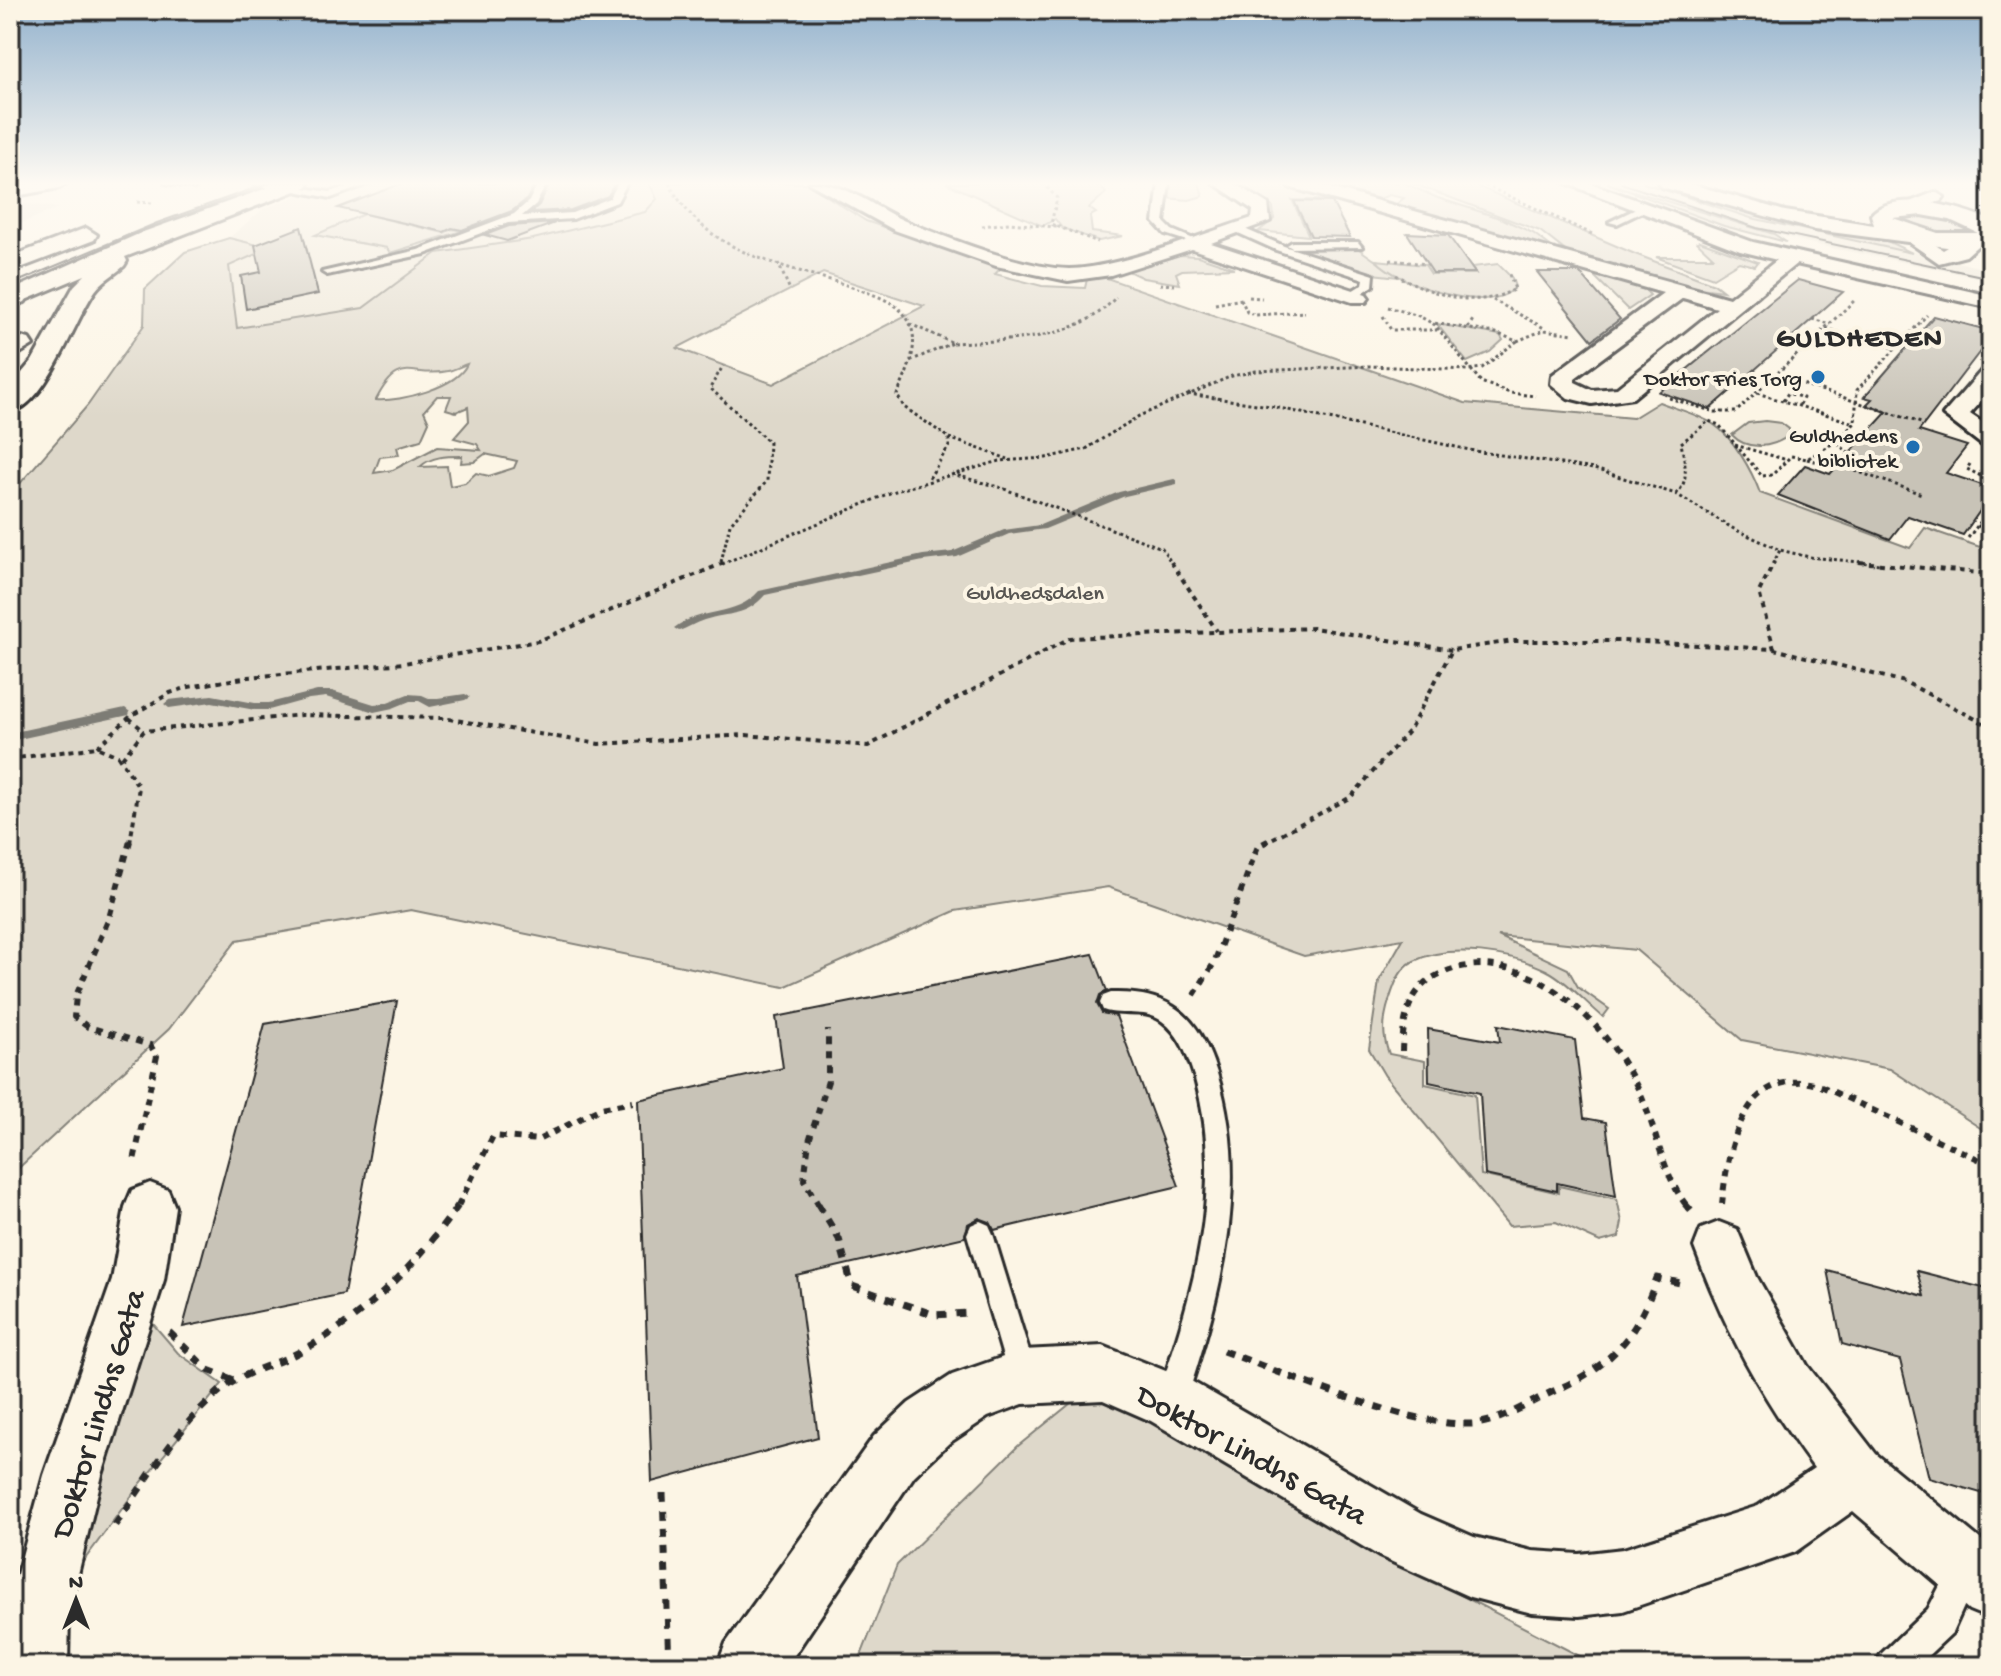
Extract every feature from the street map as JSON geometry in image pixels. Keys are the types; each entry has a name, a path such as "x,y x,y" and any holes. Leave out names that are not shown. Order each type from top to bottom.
{"street":[{"path":"11,292 26,266 35,261"},
{"path":"11,292 89,261"},
{"path":"10,405 44,364 86,286 114,261"},
{"path":"1005,261 1079,275 1104,271 1130,261"},
{"path":"1242,261 1355,297"},
{"path":"1573,261 1730,305"},
{"path":"1679,291 1564,375 1563,384 1580,394 1605,398 1625,393 1787,261"},
{"path":"1800,261 1991,302"},
{"path":"1932,289 1938,261"},
{"path":"11,292 45,302 53,310 50,348"},
{"path":"11,292 29,330 13,349"},
{"path":"1991,374 1982,407 1956,412 1956,418 1991,440"},
{"name":"Doktor Lindhs Gata","path":"36,1666 38,1612 73,1475 135,1291 150,1207"},
{"path":"1728,1271 1787,1385 1855,1475 1978,1578"},
{"name":"Doktor Lindhs Gata","path":"749,1666 894,1456 929,1423 972,1395 1023,1377 1103,1373 1171,1401 1400,1535 1470,1567 1532,1582 1579,1585 1623,1580 1774,1531 1855,1475"}],"lane":[{"path":"327,272 378,261"},
{"path":"1323,261 1370,277 1368,286 1355,297"},
{"path":"1111,1003 1135,1001 1158,1006 1179,1019 1198,1052 1215,1095 1219,1130 1215,1222 1192,1340 1171,1401"},
{"path":"980,1234 1023,1377"},
{"path":"1893,1666 1940,1621 1978,1578"}],"path":[{"path":"772,261 829,277 901,311 909,323 912,360 897,395 904,407 949,438 1009,460"},
{"path":"97,747 129,718 170,693 208,684 390,665 538,641 721,562 928,480 1009,460 1046,458 1086,449 1139,416 1214,382 1256,371 1395,366 1482,368 1517,341 1545,328 1493,300 1433,292 1385,270 1375,261"},
{"path":"1397,261 1427,264"},
{"path":"777,263 784,271 790,290"},
{"path":"1493,300 1515,289 1515,283 1505,268"},
{"path":"1665,396 1715,412 1736,412 1860,296"},
{"path":"1355,297 1433,323 1468,328 1517,341"},
{"path":"1241,299 1247,312 1255,315 1312,312"},
{"path":"912,360 953,343 1042,337 1102,312"},
{"path":"1807,459 1835,442 1855,423 1857,390 1928,313"},
{"path":"1382,315 1391,330 1438,330"},
{"path":"1468,328 1474,318"},
{"path":"1812,319 1830,324"},
{"path":"909,323 953,343"},
{"path":"1433,323 1476,381 1503,393 1547,398 1580,394"},
{"path":"1826,328 1838,332"},
{"path":"1873,342 1896,348"},
{"path":"721,562 730,524 767,481 769,442 710,388 723,366"},
{"path":"1775,375 1926,425"},
{"path":"1832,384 1834,393"},
{"path":"1757,393 1855,423"},
{"path":"1783,401 1788,393 1803,398 1799,406"},
{"path":"1188,394 1254,403 1474,451 1594,469 1676,494 1734,529 1780,550 1832,562 1991,574"},
{"path":"1676,494 1682,489 1686,475 1681,443 1709,421 1715,412"},
{"path":"1709,421 1719,425 1762,476 1772,475 1791,456 1844,467 1922,494"},
{"path":"928,480 949,446 949,438"},
{"path":"1835,442 1855,457 1844,467"},
{"path":"1734,445 1788,460"},
{"path":"1967,469 1991,481"},
{"path":"951,474 1002,488 1162,548 1218,632"},
{"path":"1968,538 1991,508"},
{"path":"1978,525 1991,538"},
{"path":"1774,649 1759,592 1780,550"},
{"path":"122,758 144,731 302,715 427,718 599,744 746,735 868,746 1070,638 1313,628 1452,650 1513,641 1623,641 1774,649 1905,682 1991,727"},
{"path":"1179,1019 1214,963 1258,846 1351,797 1410,729 1452,650"},
{"path":"129,718 144,731"},
{"path":"10,759 97,747 120,753 139,787 135,825 123,875 101,942 73,1002 74,1017 88,1027 150,1045 157,1056 133,1163 133,1191 150,1207"},
{"path":"1402,1051 1402,1032 1411,999 1428,977 1471,964 1503,965 1533,975 1603,1034 1625,1063 1680,1197 1728,1271"},
{"path":"828,1030 828,1081 809,1141 804,1180 839,1239 852,1286 935,1315 1002,1311"},
{"path":"1728,1271 1730,1151 1757,1097 1779,1083 1799,1081 1827,1088 1882,1118 1969,1152 1991,1165"},
{"path":"111,1531 211,1401 235,1380 302,1350 342,1327 372,1302 467,1194 493,1136 538,1140 601,1108 633,1102"},
{"path":"1192,1340 1365,1403 1454,1424 1483,1423 1568,1385 1623,1346 1642,1319 1657,1278 1728,1271"},
{"path":"135,1291 183,1349 208,1370 235,1380"},
{"path":"663,1493 669,1666"}],"shaded area":[{"path":"239,261 426,261 363,308 236,328 229,266"},
{"path":"1898,261 1954,261 1991,270 1991,280"}],"green space":[{"name":"Guldhedsdalen","path":"175,261 240,261 229,266 237,328 363,308 426,261 982,261 1001,268 995,274 1042,286 1085,288 1087,279 1101,276 1465,403 1633,418 1659,402 1701,417 1728,437 1760,493 1910,548 1925,528 1980,547 1989,533 1991,522 1991,1135 1890,1069 1742,1040 1636,950 1498,936 1568,969 1578,987 1609,1009 1603,1017 1561,979 1532,964 1481,952 1445,952 1414,961 1401,973 1387,1008 1384,1034 1389,1054 1425,1061 1425,1084 1475,1095 1481,1175 1559,1193 1559,1186 1617,1199 1622,1222 1619,1237 1600,1242 1556,1222 1509,1226 1385,1076 1369,1049 1379,981 1403,939 1304,956 1108,887 955,911 784,987 411,910 237,940 169,1029 10,1176 10,495 88,405 144,325 145,289","holes":["823,273 924,306 773,384 677,348","467,364 452,380 440,386 399,398 376,400 392,377 400,372 436,373","437,396 451,396 446,409 456,412 468,407 469,421 454,438 477,444 481,450 437,447 393,470 374,473 380,457 399,455 397,447 421,440 429,422 424,411","485,454 517,461 514,468 489,476 476,473 465,483 450,486 447,466 420,467 445,457 462,456 461,463 474,462"]},
{"path":"1160,261 1214,261 1234,268 1182,270 1176,273 1180,284 1143,278 1128,271"},
{"path":"1331,261 1376,261 1399,277 1372,274"},
{"path":"1377,261 1425,265 1431,274 1476,274 1472,267 1498,264 1512,278 1515,287 1503,295 1487,299 1466,298 1423,287"},
{"path":"1598,261 1654,261 1714,284 1723,291 1691,287"},
{"path":"1667,261 1758,262 1755,266 1739,262 1713,278"},
{"path":"1601,275 1641,286 1650,295 1628,310 1594,276"},
{"path":"1437,324 1500,335 1503,340 1490,352 1467,362"},
{"path":"1748,423 1781,423 1789,429 1788,436 1775,443 1752,446 1732,435"},
{"path":"148,1318 178,1353 222,1384 141,1483 63,1589"},
{"path":"1097,1382 1230,1454 1433,1581 1599,1666 857,1666 897,1565 1018,1446"}],"building":[{"path":"259,261 310,261 318,294 246,309 241,276 261,272"},
{"path":"1425,261 1467,261 1475,273 1433,273"},
{"path":"1537,272 1579,272 1620,319 1592,340"},
{"path":"1798,280 1843,292 1710,409 1659,392"},
{"path":"1934,316 1991,331 1991,337 1919,431 1967,446 1946,473 1991,488 1991,495 1963,535 1908,516 1890,539 1778,495 1805,465 1830,474 1887,412 1866,405 1872,399 1864,397"},
{"path":"1093,954 1107,991 1100,995 1097,1004 1102,1013 1116,1016 1179,1186 994,1230 990,1222 979,1218 968,1224 965,1237 797,1276 818,1437 652,1482 638,1100 783,1068 776,1017"},
{"path":"397,1001 344,1294 183,1327 265,1024"},
{"path":"1498,1025 1575,1040 1584,1118 1606,1122 1616,1196 1557,1183 1557,1191 1485,1175 1480,1093 1429,1082 1428,1029 1500,1042"},
{"path":"1827,1270 1924,1296 1917,1271 1991,1290 1991,1496 1929,1478 1900,1360 1842,1344"}],"waterway":[{"path":"679,628 701,618 743,609 762,593 923,558 954,555 1007,532 1042,527 1122,494 1174,482"},
{"path":"169,704 212,699 269,707 309,695 326,694 362,706 382,708 415,697 430,703 465,697"},
{"path":"10,737 125,712"}],"tram line":[{"path":"10,285 66,261"},
{"path":"1912,261 1991,278"}],"place":[{"name":"Doktor Fries Torg","path":"1818,377"},
{"name":"Guldhedens bibliotek","path":"1913,447"}],"district":[{"name":"GULDHEDEN","path":"1860,336"}]}
